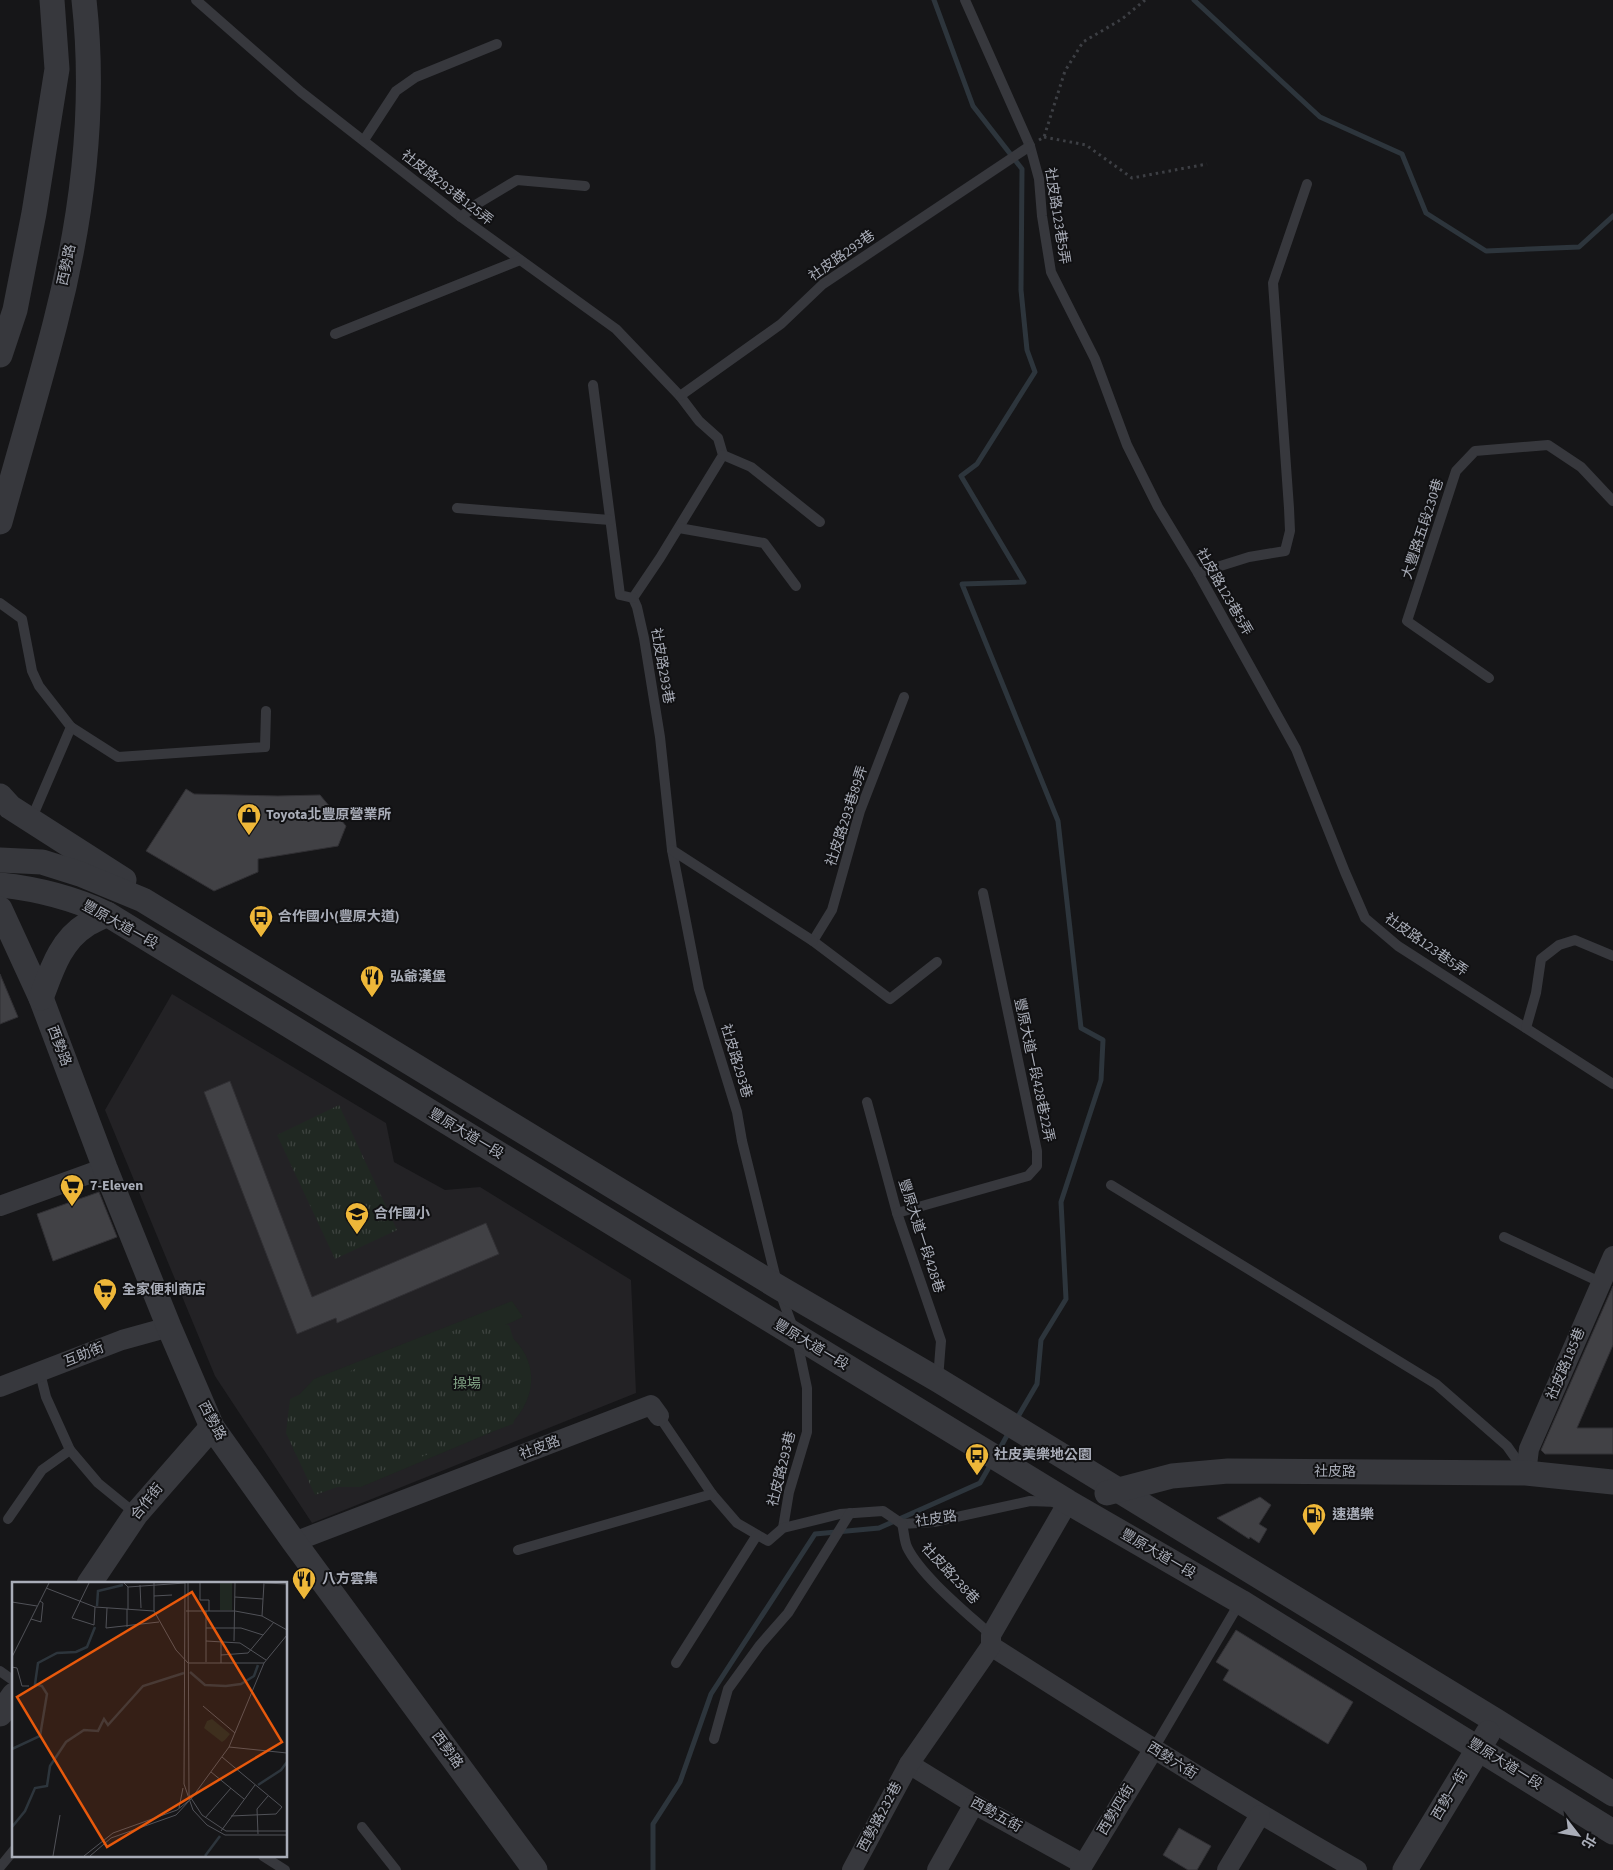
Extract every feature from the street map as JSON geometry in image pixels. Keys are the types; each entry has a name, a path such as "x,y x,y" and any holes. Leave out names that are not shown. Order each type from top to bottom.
{"street":[{"path":"0,355 15,310 34,212 57,69 52,0"},
{"name":"西勢路","path":"0,522 55,323 77,218 88,115 87,21 84,0"},
{"path":"0,796 10,807 124,880 142,900"},
{"name":"豐原大道一段","path":"0,860 42,862 80,874 142,900 778,1287 938,1380 1613,1794"},
{"name":"豐原大道一段","path":"0,885 27,888 60,896 84,903 107,914 1068,1502 1241,1602 1613,1832"},
{"name":"西勢路","path":"0,910 7,938 41,998 169,1327 212,1427 535,1870"},
{"path":"41,998 55,961 67,942 84,926 107,914"},
{"path":"0,1206 106,1168"},
{"name":"社皮路185巷","path":"1526,1473 1529,1449 1613,1256"},
{"name":"互助街","path":"0,1387 122,1340 169,1327"},
{"name":"社皮路","path":"294,1542 651,1406 659,1416"},
{"name":"合作街","path":"90,1582 136,1514 212,1427"},
{"name":"社皮路","path":"1068,1502 1172,1476 1228,1471 1526,1473 1613,1482"},
{"name":"西勢路232巷","path":"852,1870 909,1764 991,1640 1068,1502"},
{"name":"西勢六街","path":"991,1640 1153,1750 1260,1815 1356,1870"},
{"path":"0,1714 12,1698"},
{"name":"西勢一街","path":"1405,1870 1496,1721"},
{"name":"西勢四街","path":"1082,1867 1153,1750"},
{"name":"西勢五街","path":"909,1764 1082,1867"},
{"path":"937,1870 974,1804"},
{"path":"1226,1870 1260,1815"}],"lane":[{"name":"社皮路293巷125弄","path":"196,0 302,92 461,217 616,329 680,396"},
{"name":"社皮路123巷5弄","path":"965,0 1030,146 1039,179 1042,216 1052,272 1095,359 1127,445 1158,507 1198,574 1296,749 1365,918 1398,946 1613,1084"},
{"path":"364,140 396,91 416,78 497,44"},
{"name":"社皮路293巷","path":"680,396 781,324 824,284 1030,146"},
{"path":"461,217 477,204 517,180 585,186"},
{"path":"1198,574 1249,557 1284,551 1290,531 1273,283 1307,184"},
{"path":"335,334 520,260"},
{"name":"社皮路293巷","path":"593,385 620,595 633,598 644,638 660,737 672,850 699,989 737,1112 742,1141 778,1287 796,1336 807,1388 807,1432 789,1492 783,1528"},
{"path":"633,598 679,528 723,455 718,438 699,421 680,396"},
{"name":"大豐路五段230巷","path":"1489,678 1407,621 1456,471 1475,451 1548,444 1580,467 1613,501"},
{"path":"723,455 751,466 820,522"},
{"path":"457,508 610,520"},
{"path":"679,528 764,543 796,586"},
{"path":"0,603 22,619 32,670 39,686 71,727 118,757 265,747 266,711"},
{"name":"社皮路293巷89弄","path":"813,941 832,910 860,811 904,697"},
{"path":"31,820 71,727"},
{"path":"672,850 813,941 890,1000 938,962"},
{"name":"豐原大道一段428巷22弄","path":"897,1213 1028,1176 1037,1166 1037,1151 983,893"},
{"path":"1526,1028 1536,993 1541,960 1559,946 1575,940 1613,956"},
{"name":"豐原大道一段428巷","path":"867,1102 897,1213 941,1341 938,1380"},
{"path":"1111,1185 1436,1384 1507,1446 1526,1473"},
{"path":"1504,1237 1602,1282"},
{"path":"40,1373 46,1397 70,1450 98,1483 136,1514"},
{"name":"社皮路","path":"659,1416 712,1494 737,1523 768,1541 783,1528 850,1513 883,1511 902,1524 934,1522 1030,1501 1068,1502"},
{"path":"8,1519 42,1470 70,1450"},
{"path":"518,1550 712,1494"},
{"path":"714,1739 728,1689 760,1645 788,1613 850,1513"},
{"name":"社皮路238巷","path":"902,1524 907,1547 920,1565 991,1640"},
{"path":"676,1664 756,1535"},
{"path":"1153,1750 1241,1602"},
{"path":"0,1671 12,1680"},
{"path":"362,1827 396,1870"},
{"path":"0,1867 12,1852"},
{"path":"266,1858 285,1870"}],"path":[{"path":"1030,146 1044,137 1065,71 1083,42 1122,19 1145,0"},
{"path":"1044,137 1086,145 1132,178 1207,164"}],"shaded area":[{"name":"合作國小","path":"172,994 386,1123 394,1162 445,1190 480,1187 631,1280 636,1393 312,1523 215,1376 105,1110"}],"green space":[{"path":"339,1105 397,1230 335,1259 277,1135"},
{"name":"操場","path":"512,1301 523,1317 499,1328 512,1337 528,1360 531,1372 531,1385 528,1399 521,1412 511,1424 361,1487 337,1487 307,1471 294,1451 290,1440 298,1396 314,1379"},
{"name":"操場","path":"483,1322 509,1325 527,1381 513,1424 315,1495 286,1433 290,1399 355,1369 411,1349 460,1328"}],"building":[{"name":"Toyota北豐原營業所","path":"186,789 194,794 320,795 346,826 338,846 258,859 258,872 214,891 146,851"},
{"path":"0,974 18,1017 0,1024"},
{"path":"230,1081 312,1297 486,1223 499,1254 337,1323 336,1318 297,1334 204,1092"},
{"path":"99,1192 117,1237 53,1261 37,1214"},
{"path":"1613,1286 1613,1345 1577,1428 1613,1428 1613,1454 1545,1454 1541,1450"},
{"path":"1260,1497 1271,1505 1259,1524 1267,1529 1259,1543 1250,1537 1249,1539 1217,1518"},
{"path":"1236,1630 1353,1702 1328,1744 1223,1680 1229,1670 1216,1662"},
{"path":"1179,1828 1211,1846 1197,1870 1188,1870 1163,1855"}],"waterway":[{"path":"934,0 973,106 1022,169 1021,290 1027,350 1035,372 977,464 961,476 1024,582 962,584 1058,821 1081,1028 1103,1040 1101,1080 1061,1202 1066,1299 1041,1340 1037,1384 1016,1420"},
{"path":"1194,0 1320,117 1402,154 1426,213 1486,251 1579,247 1613,216"},
{"path":"999,1450 1009,1432"},
{"path":"653,1870 653,1824 680,1782 711,1694 815,1534 879,1528 980,1483 992,1462"}],"place":[{"name":"Toyota北豐原營業所","path":"249,836"},
{"name":"合作國小(豐原大道)","path":"261,938"},
{"name":"弘爺漢堡","path":"372,998"},
{"name":"7-Eleven","path":"72,1207"},
{"name":"合作國小","path":"357,1235"},
{"name":"全家便利商店","path":"105,1311"},
{"name":"社皮美樂地公園","path":"977,1476"},
{"name":"速邁樂","path":"1314,1536"},
{"name":"八方雲集","path":"304,1600"}]}
